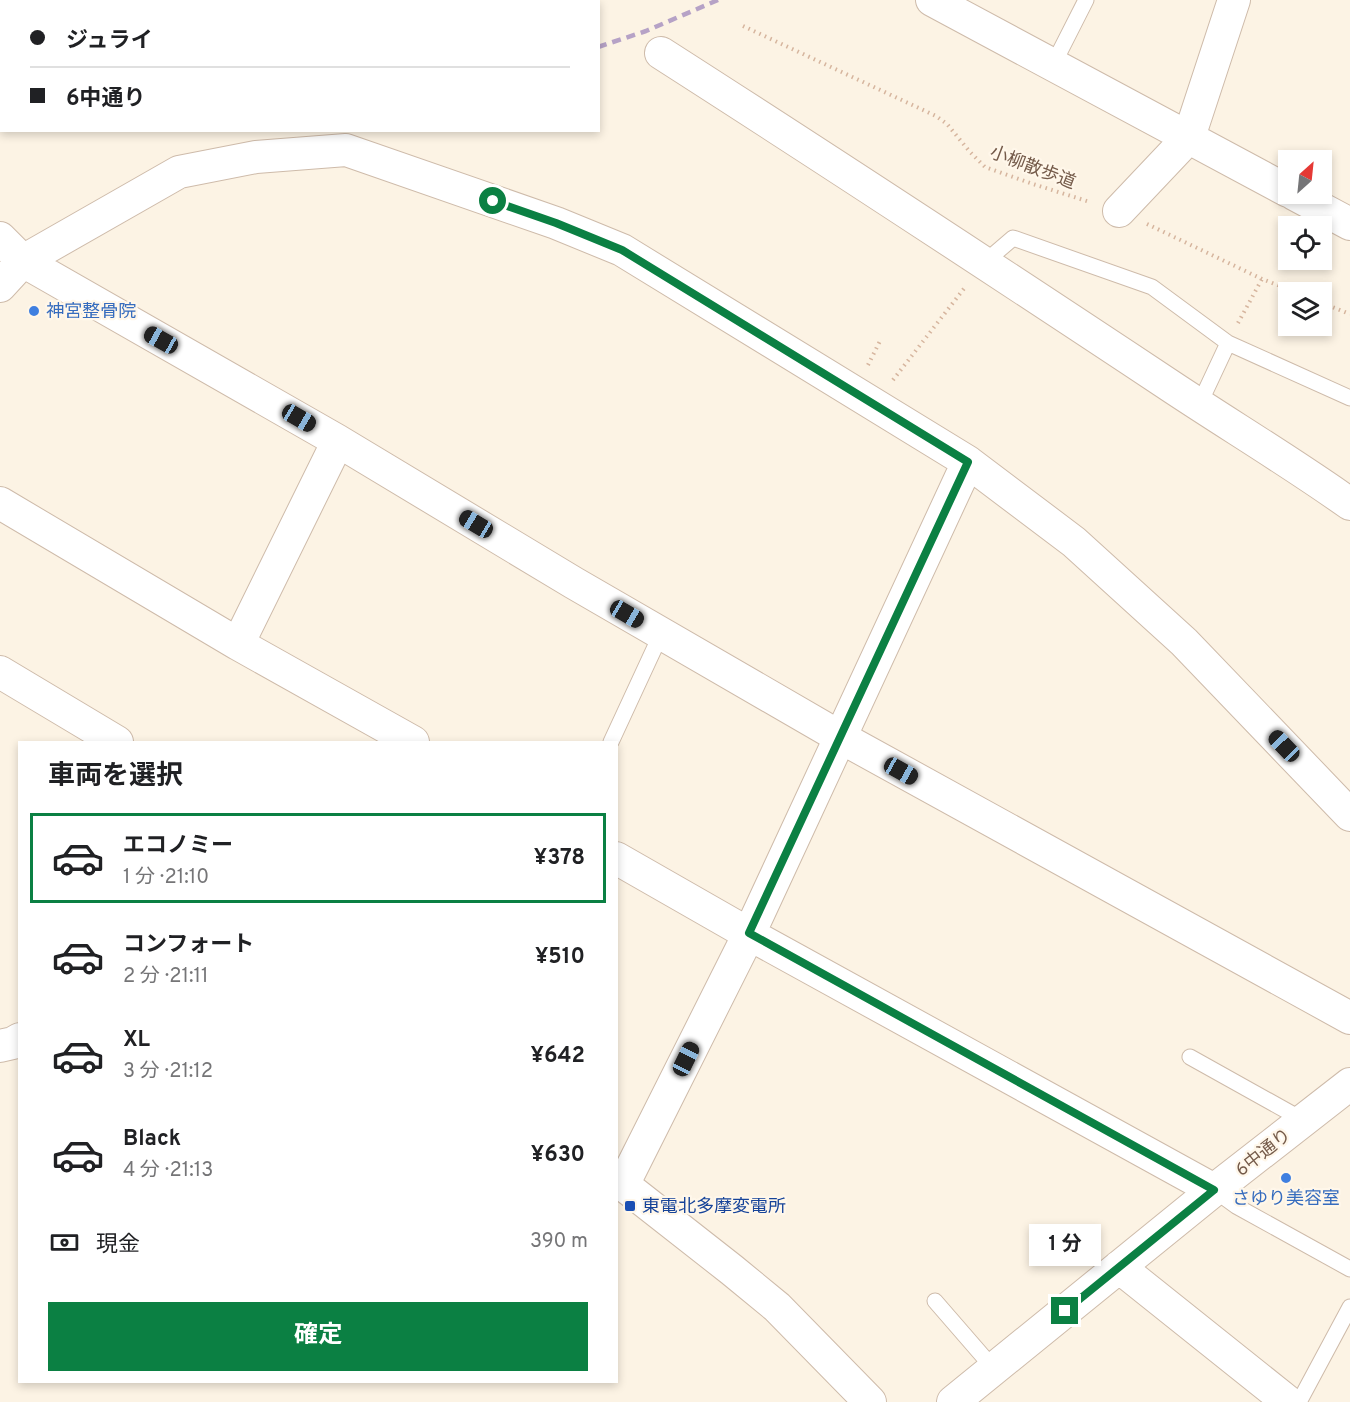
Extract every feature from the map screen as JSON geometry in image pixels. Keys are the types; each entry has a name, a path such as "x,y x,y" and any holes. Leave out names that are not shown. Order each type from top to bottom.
{"street":[{"path":"932,0 1278,186"},
{"path":"1119,211 1189,137 1234,0"},
{"path":"661,52 985,262 1350,504"},
{"path":"0,286 23,261 179,172 256,158 346,150 556,223 622,250 968,462 1074,542 1184,642 1350,815"},
{"path":"1313,204 1350,224"},
{"path":"0,238 23,261 338,441 574,584 840,737 1350,1018"},
{"path":"238,644 338,441"},
{"path":"870,1402 777,1307 620,1182 749,933 968,462"},
{"path":"0,503 238,644 411,741"},
{"path":"0,672 115,741"},
{"path":"618,859 1214,1190"},
{"path":"0,1046 18,1040"},
{"name":"6中通り","path":"953,1402 1214,1190 1304,1120 1347,1090"},
{"path":"1119,1267 1288,1402"}],"lane":[{"path":"1053,65 1086,0"},
{"path":"985,262 1013,238 1152,286 1228,343 1350,399"},
{"path":"1199,405 1228,343"},
{"path":"611,741 661,633"},
{"path":"1190,1057 1304,1120"},
{"path":"1214,1190 1236,1206 1350,1269"},
{"path":"935,1301 994,1369"},
{"path":"1299,1402 1350,1307"}],"path":[{"name":"小柳散歩道","path":"743,26 936,116 947,124 985,167 1119,211 1278,285"},
{"path":"874,404 985,262"},
{"path":"1228,343 1262,279"},
{"path":"1332,307 1350,314"}],"railway":[{"path":"600,46 646,31 718,0"}],"place":[{"name":"神宮整骨院","path":"34,311"},
{"name":"さゆり美容室","path":"1286,1178"},
{"name":"東電北多摩変電所","path":"630,1206"}],"route":[{"path":"493,201 556,223 622,250 968,462 749,933 1214,1190 1065,1311"}]}
